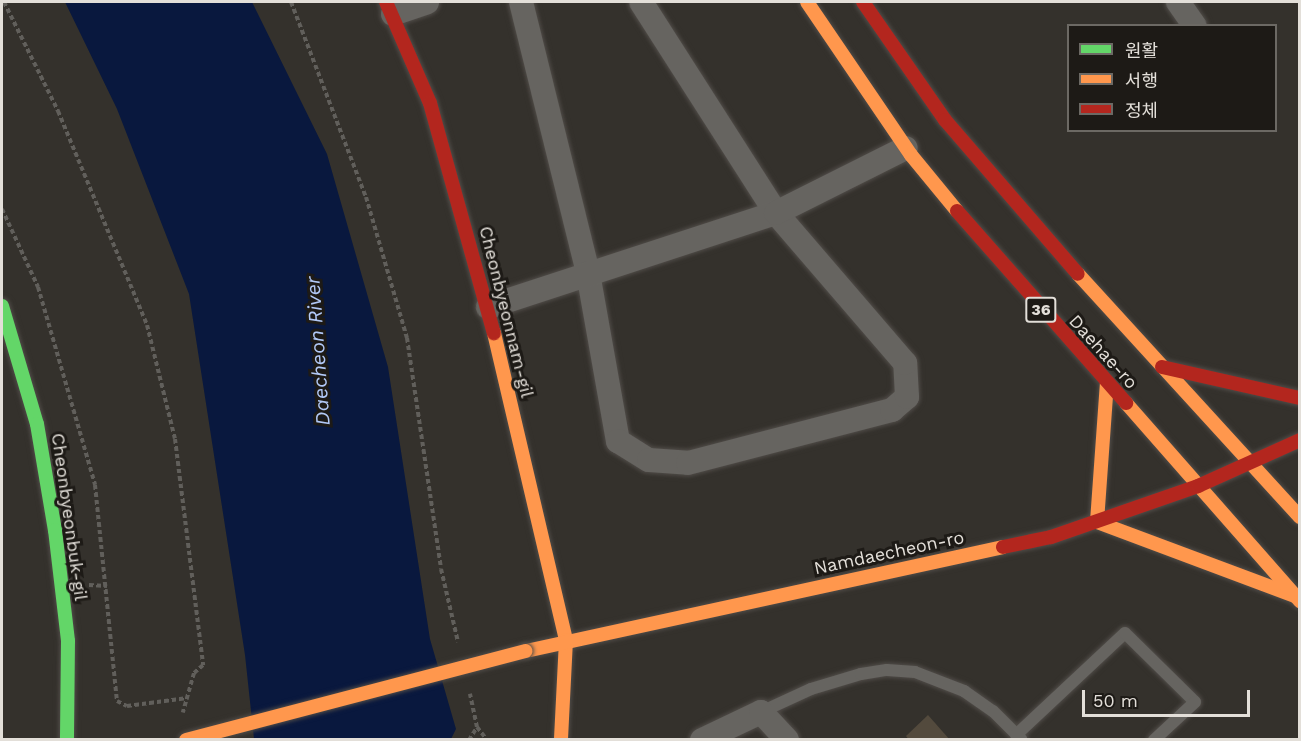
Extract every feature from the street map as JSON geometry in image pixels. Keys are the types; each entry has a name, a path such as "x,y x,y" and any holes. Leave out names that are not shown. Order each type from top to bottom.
{"main road":[{"name":"Daehae-ro","path":"807,2 906,148 1018,285 1107,382 1297,598"},
{"name":"Daehae-ro","path":"863,2 945,120 1001,189 1299,518"},
{"name":"Cheonbyeonnam-gil","path":"390,8 429,103 488,307 566,640 561,740"},
{"name":"Cheonbyeonbuk-gil","path":"2,309 37,424 55,530 68,641 67,740"},
{"path":"1162,367 1299,398"},
{"path":"1107,382 1096,522 1297,598"},
{"name":"Namdaecheon-ro","path":"186,740 566,640 1051,537 1198,486 1251,464 1299,440"}],"street":[{"path":"390,8 427,2"},
{"path":"521,2 588,273 618,441 649,460 688,463 892,410 907,397 905,363 776,213 641,2"},
{"path":"1178,2 1194,24"},
{"path":"488,307 776,213 906,148"},
{"path":"702,740 761,712 787,740"}],"lane":[{"path":"761,712 834,681 887,670 906,671 941,680 964,690 993,711 1019,737 1125,633 1195,702 1154,740"}],"path":[{"path":"4,2 58,111 147,326 175,439 203,665 194,673 183,723"},
{"path":"291,2 366,197 406,338 441,570 453,620"},
{"path":"2,209 38,286 95,485 117,701 127,706 187,698"},
{"path":"477,727 487,740"}],"water":[{"name":"Daecheon River","path":"65,2 252,2 327,154 388,367 430,639 456,729 451,739 254,739 245,655 189,294 117,109"}],"building":[{"path":"928,715 950,740 909,740 906,736"}],"traffic: fast":[{"path":"2,306 37,424 55,530 68,641 67,740"}],"traffic: slow":[{"path":"807,2 911,155 957,211"},
{"path":"1078,274 1300,517"},
{"path":"494,333 566,640 561,740"},
{"path":"1107,382 1097,522 1295,596"},
{"path":"1126,403 1300,601"},
{"path":"526,651 1003,547"},
{"path":"186,740 526,651"}],"traffic: jam":[{"path":"386,2 430,103 494,333"},
{"path":"863,2 945,120 1078,274"},
{"path":"957,211 1126,403"},
{"path":"1162,367 1300,398"},
{"path":"1003,547 1051,537 1198,486 1300,440"}]}
